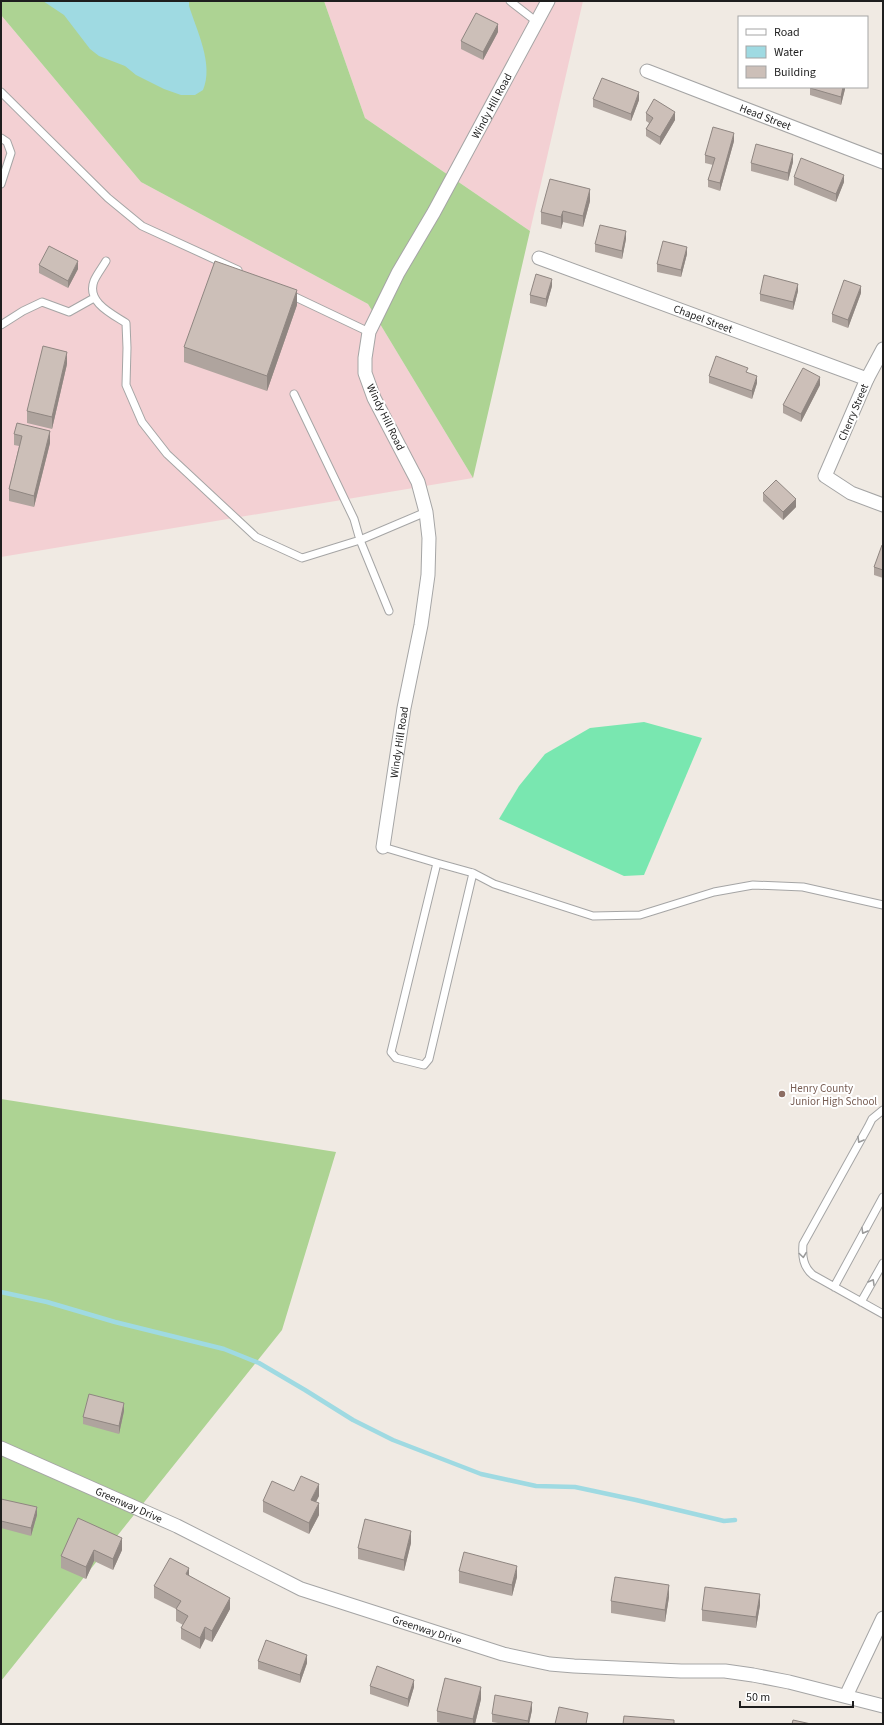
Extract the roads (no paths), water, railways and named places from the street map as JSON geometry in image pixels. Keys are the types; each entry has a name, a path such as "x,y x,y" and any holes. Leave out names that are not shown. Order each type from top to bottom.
{"street":[{"name":"Windy Hill Road","path":"383,847 404,708 421,625 428,575 429,538 426,512 418,482 374,398 365,373 368,332 398,273 434,212 548,1"},
{"name":"Head Street","path":"647,71 883,162"},
{"name":"Chapel Street","path":"540,258 867,379"},
{"name":"Cherry Street","path":"883,350 867,379 825,476 851,493 883,505"},
{"name":"Greenway Drive","path":"1,1448 177,1526 301,1589 503,1654 550,1664 574,1666 681,1671 725,1671 778,1680 883,1706"},
{"path":"846,1696 883,1618"}],"lane":[{"path":"510,1 537,22"},
{"path":"1,92 108,198 142,226 245,274"},
{"path":"1,138 7,142 11,153 1,184"},
{"path":"106,261 94,282 94,298 103,308 126,323 126,385 142,422 167,454 256,538 302,558 360,540 426,512"},
{"path":"279,290 368,332"},
{"path":"1,325 22,311 42,302 69,312 94,298"},
{"path":"294,394 354,519 360,540 389,611"},
{"path":"383,847 473,873 494,884 593,916 640,915 714,892 753,885 803,886 883,905"},
{"path":"437,863 391,1052 396,1058 424,1065 429,1059 473,873"},
{"path":"883,1110 872,1119 803,1244 802,1252 807,1270 813,1275 883,1314"},
{"path":"834,1287 883,1197"},
{"path":"861,1302 883,1263"}],"water":[{"path":"43,1 189,1 189,6 206,59 207,70 203,90 195,95 181,95 164,89 136,75 125,66 99,56 90,49 64,15"}],"waterway":[{"path":"1,1292 47,1302 115,1322 224,1349 259,1363 353,1420 393,1440 481,1474 536,1486 575,1487 724,1521 735,1520"}],"place":[{"name":"Henry County Junior High School","path":"782,1094"}]}
